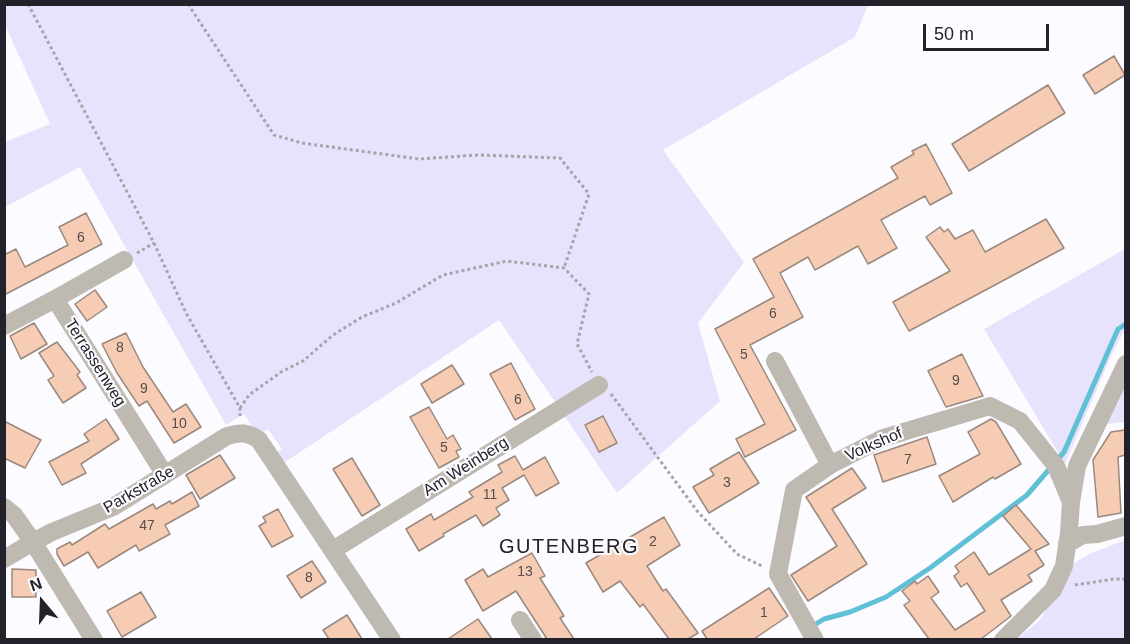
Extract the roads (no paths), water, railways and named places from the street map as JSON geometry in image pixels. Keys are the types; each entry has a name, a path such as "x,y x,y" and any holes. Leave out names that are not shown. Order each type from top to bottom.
{"street":[{"path":"4,326 124,260"},
{"name":"Terrassenweg","path":"55,299 165,475"},
{"path":"776,361 830,465"},
{"path":"1003,639 1053,590 1064,566 1077,466 1125,364"},
{"name":"Am Weinberg","path":"333,550 599,385"},
{"name":"Volkshof","path":"815,639 778,574 794,490 830,465 884,438 990,406 1020,421 1051,460 1071,502"},
{"name":"Parkstraße","path":"4,559 52,532 113,507 227,436 242,433 251,435 259,441 333,550"},
{"path":"4,507 14,515 94,639"},
{"path":"1067,544 1083,535 1125,526"},
{"path":"333,550 392,639"},
{"path":"520,620 533,639"}],"waterway":[{"path":"816,624 886,597 930,568 1027,495 1064,452 1118,329 1126,324"}],"district":[{"name":"GUTENBERG","path":"569,547"}]}
